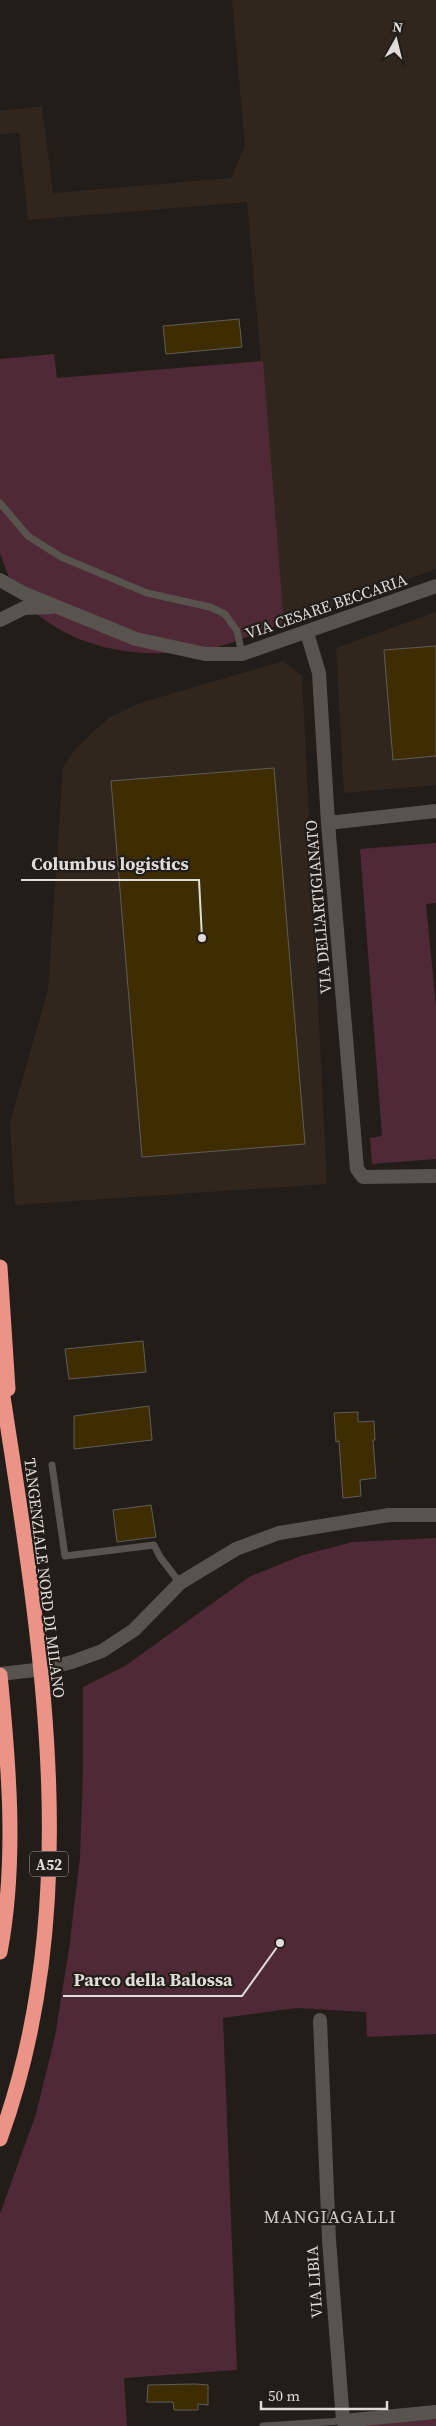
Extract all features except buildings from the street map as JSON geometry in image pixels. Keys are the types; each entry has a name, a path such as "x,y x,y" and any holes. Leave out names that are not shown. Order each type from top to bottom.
{"highway":[{"path":"0,1267 12,1455"},
{"name":"TANGENZIALE NORD DI MILANO","path":"0,1377 43,1696 48,1771 49,1856 44,1947 31,2031 0,2139"},
{"name":"A52","path":"0,1675 10,1855 0,1952"}],"street":[{"name":"VIA CESARE BECCARIA","path":"0,580 22,593 136,640 205,654 242,654 307,633 436,586"},
{"name":"VIA CESARE BECCARIA","path":"0,620 24,608 54,607"},
{"name":"VIA DELL'ARTIGIANATO","path":"307,633 319,673 328,823 357,1169 363,1177 436,1176"},
{"path":"328,823 436,811"},
{"path":"0,1675 44,1669 72,1662 102,1651 134,1630 180,1583 236,1549 279,1533 389,1515 436,1515"},
{"name":"VIA LIBIA","path":"320,2020 329,2240 343,2421"},
{"path":"343,2421 436,2412"}],"lane":[{"path":"0,503 28,536 61,557 147,593 210,607 225,614 237,631 242,654"},
{"path":"52,1465 65,1556 154,1545 160,1557 180,1583"},
{"path":"263,2426 343,2421"}],"shaded area":[{"path":"232,0 436,0 436,569 284,623 247,202 28,220 19,133 0,134 0,111 42,106 53,193 231,178 245,146"},
{"path":"54,354 57,378 263,361 284,623 237,641 208,649 184,652 135,652 111,649 66,633 45,620 21,599 10,580 0,553 0,359"},
{"path":"436,612 436,785 344,793 336,648"},
{"path":"283,661 302,676 327,1184 15,1205 10,1122 48,990 63,767 77,747 110,717 140,703"},
{"path":"436,843 436,903 426,904 436,1006 436,1159 372,1164 370,1138 382,1136 360,849"},
{"path":"436,1538 436,2034 367,2037 366,2012 296,2008 223,2018 237,2370 124,2378 127,2426 0,2426 0,2214 36,2114 55,2036 69,1949 80,1857 83,1687 125,1666 249,1577 303,1555 353,1542"},
{"path":"436,2419 436,2426 357,2426"}],"place":[{"name":"Columbus logistics","path":"202,938"},
{"name":"Parco della Balossa","path":"280,1943"}],"district":[{"name":"MANGIAGALLI","path":"330,2216"}]}
